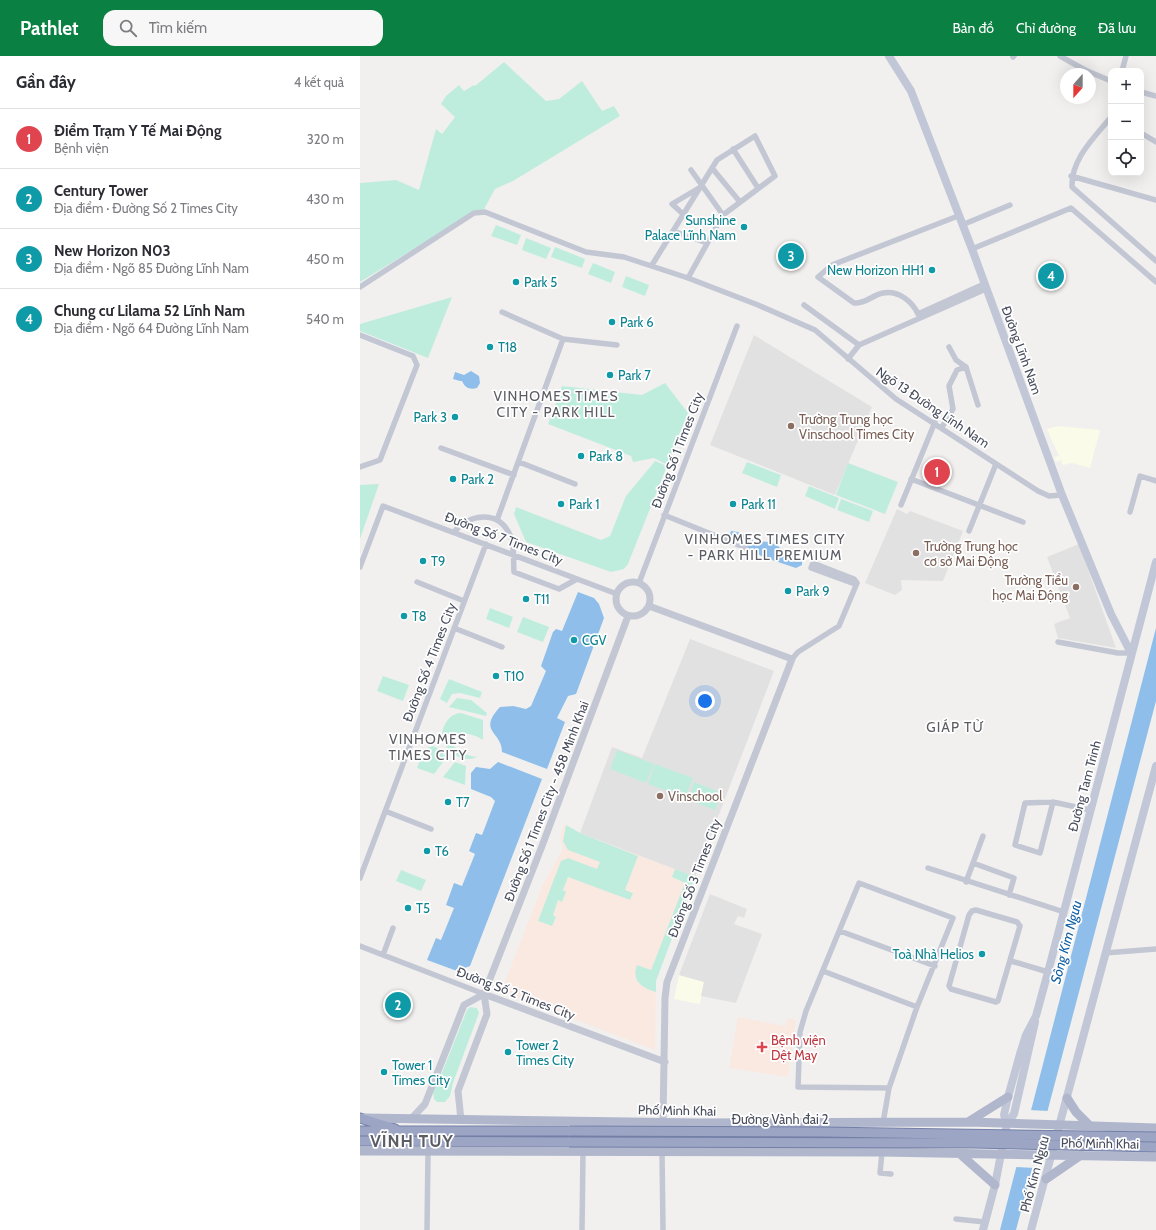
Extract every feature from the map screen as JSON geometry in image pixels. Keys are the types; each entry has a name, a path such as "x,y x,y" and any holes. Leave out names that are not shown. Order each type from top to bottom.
{"highway":[{"path":"360,1118 404,1132"},
{"name":"Đường Vành đai 2","path":"360,1131 822,1132 1156,1137"},
{"path":"360,1141 409,1141"},
{"path":"360,1147 409,1141"},
{"name":"Đường Vành đai 2","path":"409,1141 981,1143 1156,1147"}],"main road":[{"name":"Đường Lĩnh Nam","path":"890,56 910,91 958,216 972,248 1062,496 1111,614 1131,653"},
{"name":"Đường Tam Trinh","path":"1007,1123 1014,1114 1036,1016 1156,562"},
{"path":"1055,1124 1067,1098 1156,769"},
{"name":"Đường Tam Trinh","path":"1006,1154 1007,1123 1004,1115 1026,1035 1036,1016"},
{"path":"968,1122 1008,1097"},
{"path":"1067,1098 1076,1112 1090,1126"},
{"name":"Phố Minh Khai","path":"360,1118 664,1123 968,1122 1156,1128"},
{"path":"624,1122 624,1151"},
{"path":"662,1151 664,1123"},
{"name":"Phố Kim Ngưu","path":"1031,1230 1046,1179 1048,1155 1055,1124"},
{"path":"360,1151 882,1152 1006,1154 995,1185 984,1226"},
{"path":"960,1154 995,1185"},
{"name":"Phố Minh Khai","path":"1006,1154 1156,1157"},
{"path":"1046,1179 1081,1155"}],"street":[{"path":"1060,56 1086,71 1108,80"},
{"path":"1123,68 1126,56"},
{"path":"1144,93 1156,96"},
{"path":"1108,121 1076,161 1071,176 1072,187 1156,261"},
{"path":"1144,135 1156,142"},
{"path":"652,265 717,160 755,136 775,176 723,215 688,278"},
{"path":"733,149 758,188"},
{"path":"712,168 740,202"},
{"path":"691,170 701,187 723,215"},
{"path":"1071,176 1156,200"},
{"path":"683,214 672,204 701,187"},
{"path":"962,225 1010,205"},
{"path":"972,248 1071,208 1156,282"},
{"name":"Ngõ 13 Đường Lĩnh Nam","path":"360,287 474,213 485,212 586,252 624,257 652,265 758,305 815,330 896,399 942,427 1038,491 1049,496 1062,496"},
{"path":"958,216 832,265 818,276 854,303 860,304 882,293 893,293 910,302 918,314 985,286"},
{"path":"673,230 707,243"},
{"path":"848,359 859,345 985,286"},
{"path":"804,305 859,345"},
{"path":"502,312 563,339 617,345"},
{"name":"Đường Số 1 Times City","path":"639,583 737,326"},
{"path":"360,335 413,356 418,365 380,460 360,468"},
{"path":"497,520 563,339"},
{"path":"949,347 956,360 966,368 978,405"},
{"path":"942,427 953,409 953,403 949,392 949,383 957,370 966,368"},
{"path":"901,505 934,422"},
{"path":"441,448 514,475"},
{"path":"519,462 574,484"},
{"path":"969,531 996,464"},
{"path":"1130,512 1140,476 1156,481"},
{"path":"911,480 1023,522"},
{"name":"Đường Số 7 Times City","path":"360,567 383,506 617,594"},
{"path":"664,515 746,548"},
{"path":"454,532 461,524 471,518 483,516 497,520 510,534 513,544 512,554 514,572 559,589 578,579"},
{"name":"Đường Số 4 Times City","path":"360,878 486,544"},
{"path":"813,562 854,579 857,582 852,583 811,568 813,562"},
{"path":"417,582 464,601"},
{"name":"Đường Số 3 Times City","path":"664,1123 665,993 669,975 792,659 798,652 840,626 857,582"},
{"path":"639,583 649,592 651,599 649,606 640,615 628,616 619,609 616,599 617,594 626,584 639,583"},
{"path":"649,606 792,659"},
{"name":"Đường Số 1 Times City - 458 Minh Khai","path":"461,1120 458,1091 487,1014 484,994 542,846 628,616"},
{"path":"454,628 502,647"},
{"path":"1058,642 1118,653 1131,653"},
{"path":"1054,802 1040,853 1015,845 1025,803 1054,802 1090,810"},
{"path":"385,811 432,829"},
{"path":"966,882 984,836"},
{"path":"973,863 1014,878 1009,895"},
{"path":"928,868 966,882 1064,912"},
{"path":"883,1123 889,1088 917,1007 953,918 859,883 800,1032 798,1087 889,1088"},
{"path":"976,910 1019,924 1020,928 1011,961 998,1001 996,1002 951,989 949,986 969,915 972,911 976,910"},
{"path":"383,955 393,928"},
{"path":"840,931 934,966"},
{"name":"Đường Số 2 Times City","path":"360,946 665,1062"},
{"path":"1105,953 1156,949"},
{"path":"1011,961 1048,972"},
{"path":"823,972 917,1007"},
{"path":"411,1119 425,1104 464,1005 484,994"},
{"path":"582,1230 583,1151"},
{"path":"662,1151 663,1230"},
{"path":"427,1230 428,1152"},
{"path":"882,1152 880,1173 891,1174"},
{"path":"956,1219 984,1226"}],"shaded area":[{"name":"Trường Trung học Vinschool Times City","path":"754,335 872,407 835,495 710,445"},
{"path":"1057,426 1100,430 1090,468 1072,463 1063,465 1061,460 1056,462 1054,457 1059,456 1047,429"},
{"name":"Trường Trung học cơ sở Mai Động","path":"897,509 907,514 910,511 963,531 943,581 901,580 902,590 895,595 865,583"},
{"name":"Trường Tiểu học Mai Động","path":"1079,544 1116,648 1058,638 1054,624 1070,618 1047,557"},
{"name":"Vinschool","path":"690,639 774,671 695,877 580,833 612,747 642,758"},
{"path":"564,824 580,833 695,877 656,981 655,1050 511,995 505,982 542,886 563,849 560,837"},
{"path":"710,894 747,909 744,918 738,916 734,924 762,934 736,1003 701,996 704,982 679,975"},
{"path":"679,975 704,982 700,1004 674,999"},
{"name":"Bệnh viện Dệt May","path":"738,1017 785,1026 788,1018 796,1020 788,1077 729,1068"}],"green space":[{"path":"504,62 546,101 559,99 582,81 602,111 614,106 620,116 513,181 495,189 483,211 474,212 360,282 360,183 396,180 419,190 436,129 442,134 455,117 441,104 446,96 459,85 464,91 474,85 475,86"},
{"path":"496,225 521,235 517,245 491,236"},
{"path":"526,238 551,248 546,259 522,250"},
{"path":"555,247 585,259 582,268 551,257"},
{"path":"593,263 615,272 611,283 588,274"},
{"path":"626,276 649,285 645,296 622,287"},
{"path":"452,297 428,358 360,331 360,324"},
{"path":"665,383 688,413 667,465 654,458 633,462 631,456 548,424 562,386 642,395"},
{"path":"655,461 667,466 628,564 624,569 611,572 526,542 514,514 516,507 601,540 610,536 626,496"},
{"path":"747,462 781,475 777,487 742,473"},
{"path":"848,463 898,482 885,514 836,495"},
{"path":"379,484 360,539 360,485"},
{"path":"809,486 839,498 835,509 805,496"},
{"path":"841,499 873,511 869,522 837,510"},
{"path":"490,608 513,617 509,628 486,619"},
{"path":"523,617 549,627 543,642 517,632"},
{"path":"383,676 409,685 403,701 377,691"},
{"path":"449,679 482,692 480,698 460,693 452,694 447,703 440,699"},
{"path":"457,698 471,700 487,713 486,716 449,707"},
{"path":"461,713 483,720 483,740 466,734 457,734 450,738 456,749 477,757 471,759 456,756 442,741 446,722 452,716"},
{"path":"433,746 441,750 446,758 434,774 417,768 424,749"},
{"path":"617,750 654,764 646,783 610,769"},
{"path":"455,762 466,766 465,785 443,777"},
{"path":"655,764 693,778 685,798 648,784"},
{"path":"694,782 722,793 715,810 688,800"},
{"path":"566,825 580,833 638,856 625,890 633,893 630,900 568,877 563,890 566,892 562,902 558,900 553,915 556,917 552,926 538,921 561,861 568,858 597,869 600,862 568,850 563,841"},
{"path":"675,869 695,877 656,981 656,992 642,986 635,975 637,965 651,970 685,883 672,877"},
{"path":"401,870 426,880 421,891 396,881"},
{"path":"470,1007 477,1008 479,1013 453,1083 450,1096 445,1102 437,1102 434,1099 433,1091 439,1080 467,1010"}],"water":[{"path":"471,371 479,376 480,383 477,388 468,388 462,381 453,379 455,372 464,375"},
{"path":"731,531 738,532 754,541 769,542 777,545 786,554 802,559 802,565 796,568 763,557 742,544 733,542 729,537"},
{"path":"578,592 594,598 599,604 604,618 576,694 568,696 557,718 565,722 547,769 502,752 501,745 492,731 491,722 493,715 500,707 513,706 526,709 531,706 546,671 541,666 553,632 556,629 562,631"},
{"path":"1156,628 1156,701 1016,1230 1000,1230"},
{"path":"498,762 542,779 470,966 457,971 427,960 436,938 441,940 454,908 446,905 454,883 462,886 475,854 469,851 476,833 482,835 495,801 491,797 471,789 471,773 476,767 490,769"}],"pier":[{"path":"1028,1110 1049,1111 1035,1168 1014,1167"}],"place":[{"name":"Sunshine Palace Lĩnh Nam","path":"744,227"},
{"name":"New Horizon N03","path":"791,256"},
{"name":"New Horizon HH1","path":"932,270"},
{"name":"Chung cư Lilama 52 Lĩnh Nam","path":"1051,276"},
{"name":"Park 5","path":"516,282"},
{"name":"Park 6","path":"612,322"},
{"name":"T18","path":"490,347"},
{"name":"Park 7","path":"610,375"},
{"name":"Park 3","path":"455,417"},
{"name":"Trường Trung học Vinschool Times City","path":"791,426"},
{"name":"Park 8","path":"581,456"},
{"name":"Điểm Trạm Y Tế Mai Động","path":"937,472"},
{"name":"Park 2","path":"453,479"},
{"name":"Park 1","path":"561,504"},
{"name":"Park 11","path":"733,504"},
{"name":"Trường Trung học cơ sở Mai Động","path":"916,553"},
{"name":"T9","path":"423,561"},
{"name":"Trường Tiểu học Mai Động","path":"1076,587"},
{"name":"Park 9","path":"788,591"},
{"name":"T11","path":"526,599"},
{"name":"T8","path":"404,616"},
{"name":"CGV","path":"574,640"},
{"name":"T10","path":"496,676"},
{"name":"Vinschool","path":"660,796"},
{"name":"T7","path":"448,802"},
{"name":"T6","path":"427,851"},
{"name":"T5","path":"408,908"},
{"name":"Toà Nhà Helios","path":"982,954"},
{"name":"Century Tower","path":"398,1005"},
{"name":"Bệnh viện Dệt May","path":"762,1047"},
{"name":"Tower 2 Times City","path":"508,1052"},
{"name":"Tower 1 Times City","path":"384,1072"}],"district":[{"name":"VINHOMES TIMES CITY - PARK HILL","path":"556,404"},
{"name":"VINHOMES TIMES CITY - PARK HILL PREMIUM","path":"765,548"},
{"name":"GIÁP TỬ","path":"955,727"},
{"name":"VINHOMES TIMES CITY","path":"428,748"},
{"name":"VĨNH TUY","path":"412,1141"}],"water label":[{"name":"Sông Kim Ngưu","path":"1066,942"}]}
